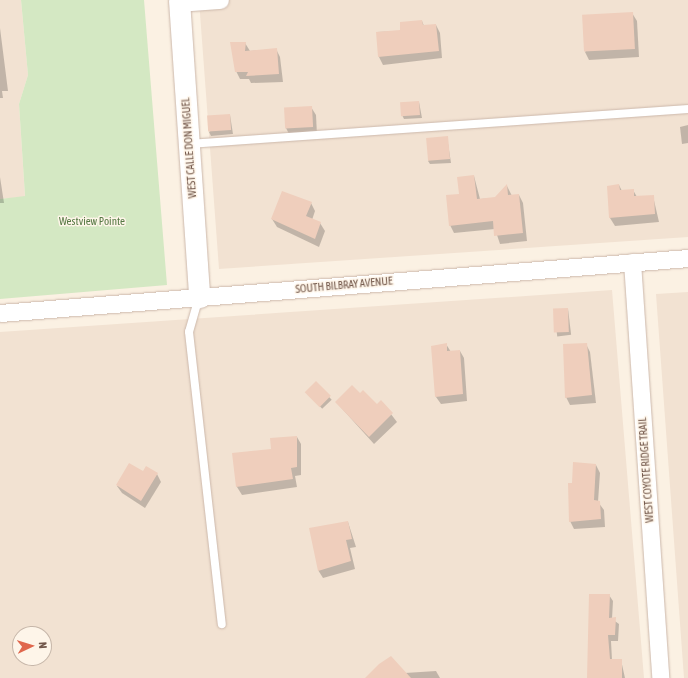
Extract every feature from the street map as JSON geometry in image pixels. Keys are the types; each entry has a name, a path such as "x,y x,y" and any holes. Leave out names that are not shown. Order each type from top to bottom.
{"street":[{"path":"179,1 220,0"},
{"name":"WEST CALLE DON MIGUEL","path":"179,1 199,297"},
{"name":"SOUTH BILBRAY AVENUE","path":"0,313 688,258"},
{"name":"WEST COYOTE RIDGE TRAIL","path":"632,262 660,678"}],"lane":[{"path":"189,144 688,109"},
{"path":"199,297 189,332 222,624"}],"shaded area":[{"path":"0,0 21,0 28,75 19,104 25,197 0,199"},
{"path":"199,0 688,0 688,237 219,269"},
{"path":"612,290 644,678 0,678 0,332"},
{"path":"688,292 688,678 684,678 656,294"}],"green space":[{"name":"Westview Pointe","path":"21,0 144,0 167,285 0,299 0,199 25,196 19,104 28,75"}],"building":[{"path":"633,12 635,49 584,52 582,15"},
{"path":"422,20 423,25 436,24 439,51 378,57 376,32 400,30 400,22"},
{"path":"230,42 246,42 245,51 277,48 279,74 246,76 248,72 235,72"},
{"path":"419,101 420,115 401,116 400,102"},
{"path":"312,106 313,127 285,128 284,107"},
{"path":"230,114 231,130 208,132 207,116"},
{"path":"448,136 450,159 428,161 426,138"},
{"path":"474,175 477,199 495,197 507,184 508,195 519,194 523,233 494,236 493,221 449,226 446,195 459,194 457,177"},
{"path":"619,184 620,190 634,189 634,196 654,195 655,214 609,218 607,186"},
{"path":"282,191 312,202 306,216 321,222 315,239 271,219"},
{"path":"568,308 569,332 554,333 553,309"},
{"path":"447,343 447,351 460,350 463,394 435,397 431,346"},
{"path":"587,343 592,395 565,398 563,344"},
{"path":"316,381 331,396 320,407 305,392"},
{"path":"352,385 360,393 363,390 377,404 381,400 393,413 369,437 335,402"},
{"path":"297,436 297,467 291,468 293,479 236,487 232,453 271,449 270,438"},
{"path":"573,462 596,464 594,500 600,501 601,519 569,522 568,483 572,483"},
{"path":"129,463 143,471 146,466 158,473 141,501 116,485"},
{"path":"348,521 352,539 346,540 351,561 318,571 309,528"},
{"path":"589,594 610,594 609,618 616,617 615,635 608,635 610,659 622,659 622,678 587,678"},
{"path":"391,656 411,678 365,678 379,664"}]}
